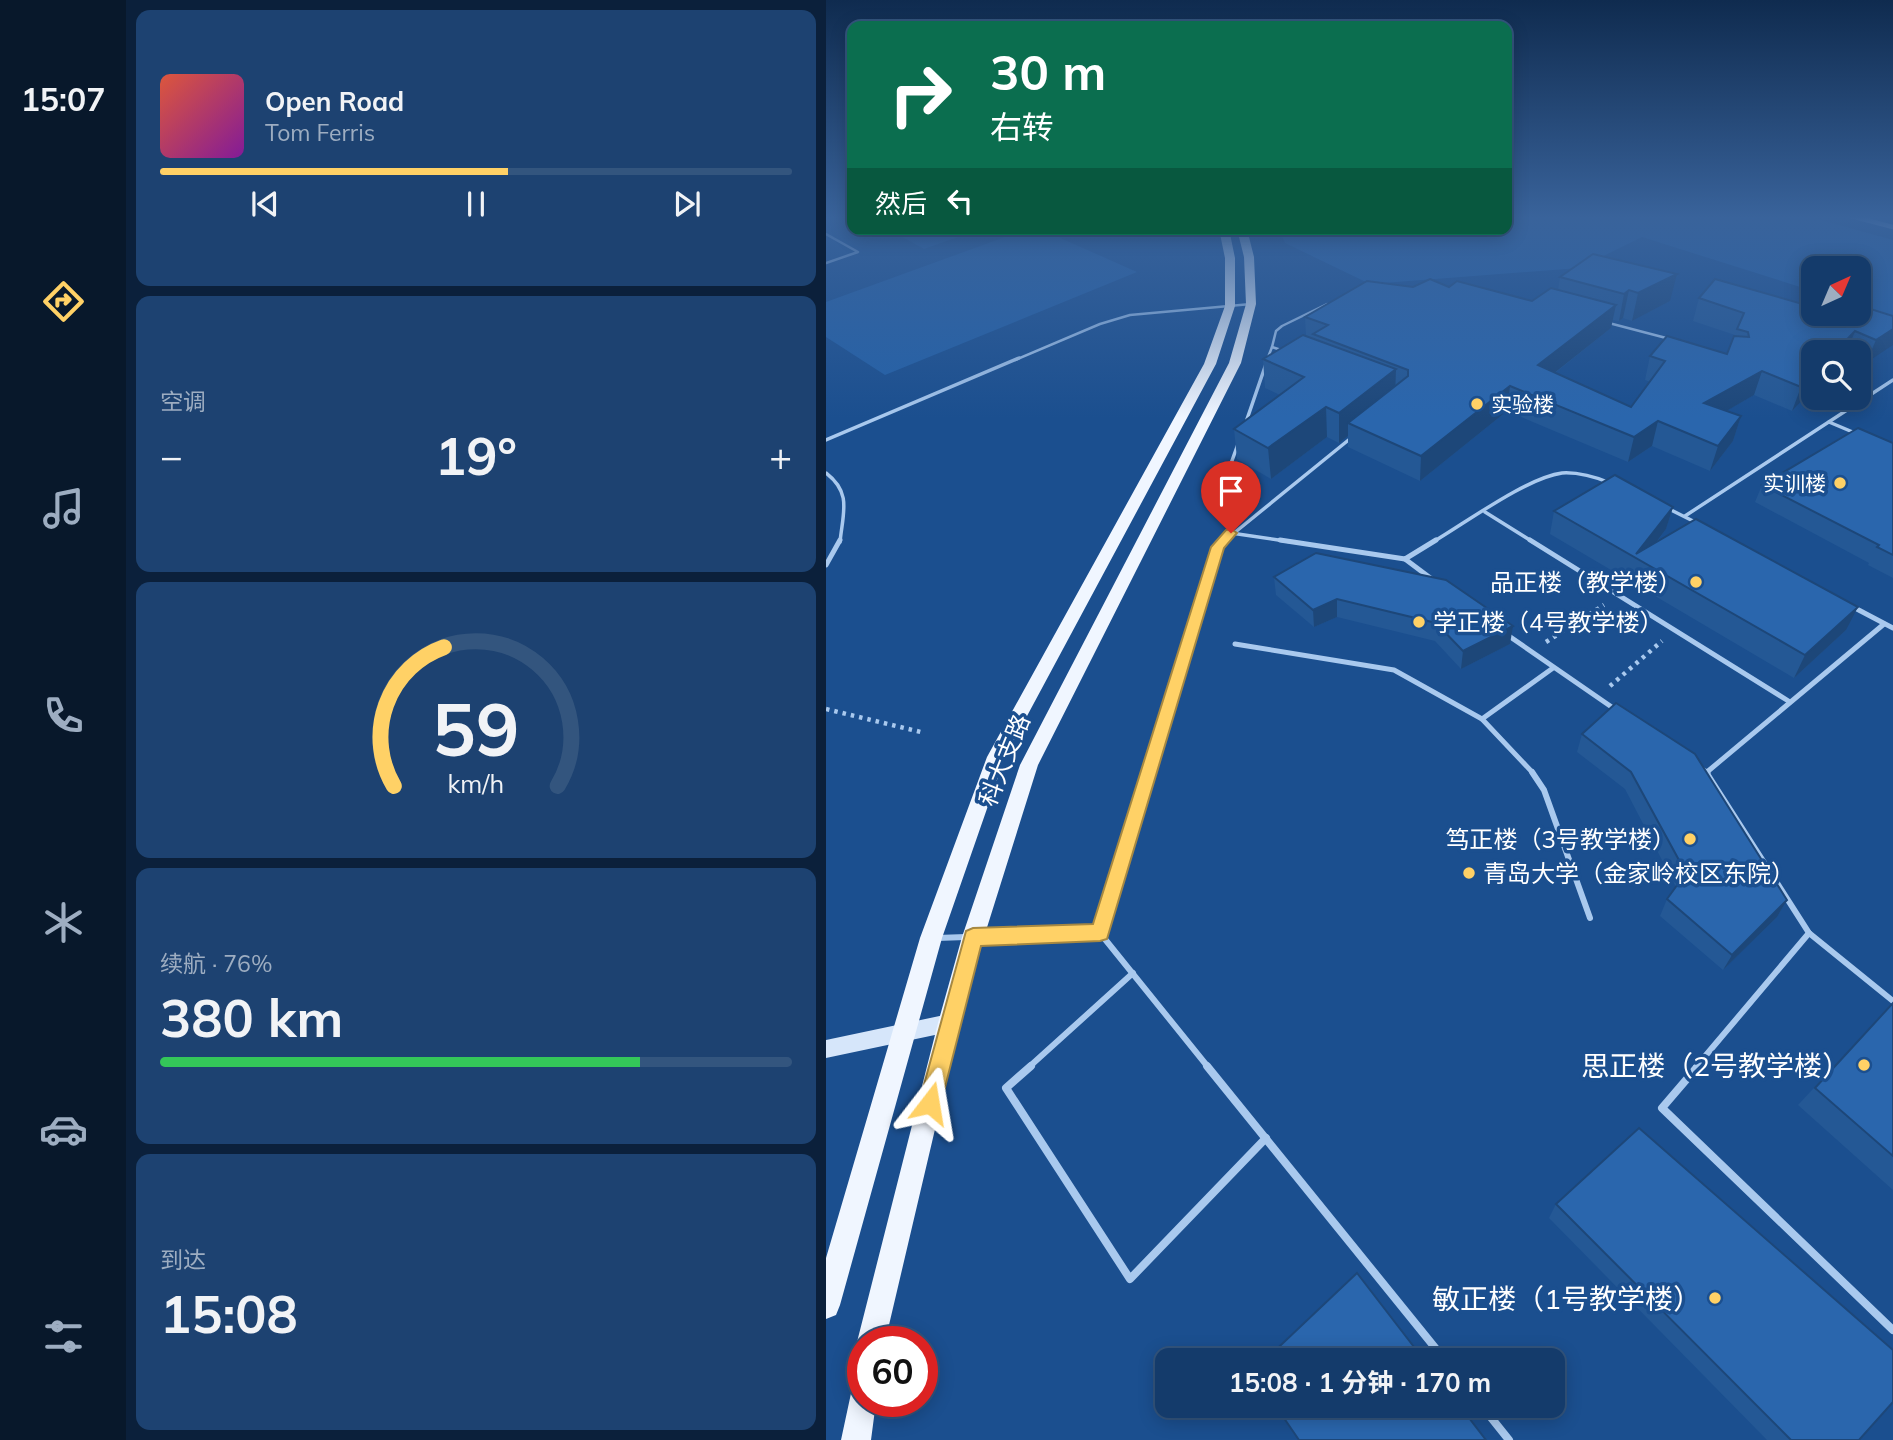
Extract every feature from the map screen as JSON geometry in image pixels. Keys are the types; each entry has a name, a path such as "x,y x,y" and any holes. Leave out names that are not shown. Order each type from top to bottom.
{"main road":[{"name":"科大支路","path":"826,1305 931,938 996,758 1210,364 1230,306 1230,283"},
{"name":"科大支路","path":"875,1326 949,1023 973,937 1029,765 1235,363 1251,304 1250,283"},
{"path":"856,1440 860,1417"}],"street":[{"path":"826,1049 949,1023"}],"lane":[{"path":"1220,494 1276,331 1338,302"},
{"path":"826,440 1100,324 1130,315 1251,304"},
{"path":"1605,322 1671,340"},
{"path":"1272,346 1296,356"},
{"path":"1685,516 1893,380"},
{"path":"1829,422 1861,436"},
{"path":"1100,933 1217,547 1231,533 1361,431"},
{"path":"826,473 839,483 845,497 840,544 826,565"},
{"path":"1405,559 1536,481 1564,473 1598,478 1611,484"},
{"path":"1660,506 1709,529"},
{"path":"1485,512 1790,702"},
{"path":"1231,533 1405,559 1436,583"},
{"path":"1849,605 1893,628"},
{"path":"1707,772 1884,624"},
{"path":"1499,629 1619,713"},
{"path":"1235,644 1394,670 1482,719 1532,771 1544,790 1590,918"},
{"path":"1482,719 1553,668"},
{"path":"1696,765 1707,772 1809,933 1893,1000"},
{"path":"931,938 1100,933"},
{"path":"1100,933 1435,1348"},
{"path":"1809,933 1662,1108 1893,1330"},
{"path":"1133,973 1006,1088 1130,1279 1266,1138"},
{"path":"1491,1418 1509,1440"}],"path":[{"path":"1531,652 1619,595"},
{"path":"1597,698 1674,630"},
{"path":"826,709 920,732"}],"shaded area":[{"path":"878,283 1110,283 885,375 826,337 826,302"},
{"path":"1871,283 1893,283 1893,316 1871,310"}],"building":[{"path":"1363,283 1413,287 1421,283 1440,283 1449,287 1454,283 1465,283 1532,301 1551,288 1616,305 1538,365 1631,407 1665,361 1650,356 1667,336 1727,354 1734,336 1749,337 1748,332 1737,329 1744,313 1699,298 1711,283 1730,283 1801,304 1801,326 1871,326 1871,309 1893,316 1893,329 1876,340 1855,331 1846,340 1801,340 1801,387 1762,371 1704,403 1741,416 1718,446 1658,421 1634,437 1510,386 1421,456 1348,423 1408,376 1408,370 1313,334 1328,325 1305,317"},
{"path":"1583,283 1658,283 1638,293 1629,290 1624,294"},
{"path":"1303,335 1396,369 1339,413 1326,407 1268,448 1234,429 1304,377 1263,359"},
{"name":"实训楼","path":"1858,428 1893,443 1893,555 1877,547 1879,545 1762,485"},
{"path":"1615,475 1673,507 1636,554 1696,519 1858,607 1805,655 1554,511"},
{"path":"1316,553 1446,580 1513,626 1463,651 1436,623 1337,599 1313,610 1274,577"},
{"name":"笃正楼（3号教学楼）","path":"1616,703 1695,754 1787,900 1732,955 1667,899 1686,873 1631,772 1582,734"},
{"name":"思正楼（2号教学楼）","path":"1893,1003 1893,1156 1815,1088"},
{"name":"敏正楼（1号教学楼）","path":"1639,1128 1893,1350 1893,1402 1859,1440 1791,1440 1556,1204"},
{"path":"1357,1273 1415,1348 1278,1348"},
{"path":"1284,1418 1469,1418 1486,1440 1299,1440"}],"place":[{"name":"实验楼","path":"1477,404"},
{"name":"实训楼","path":"1840,483"},
{"name":"品正楼（教学楼）","path":"1696,582"},
{"name":"学正楼（4号教学楼）","path":"1419,622"},
{"name":"笃正楼（3号教学楼）","path":"1690,839"},
{"name":"青岛大学（金家岭校区东院）","path":"1469,873"},
{"name":"思正楼（2号教学楼）","path":"1864,1065"},
{"name":"敏正楼（1号教学楼）","path":"1715,1298"}],"route":[{"path":"930,1103 973,937 1100,933 1217,547 1231,533"}]}
